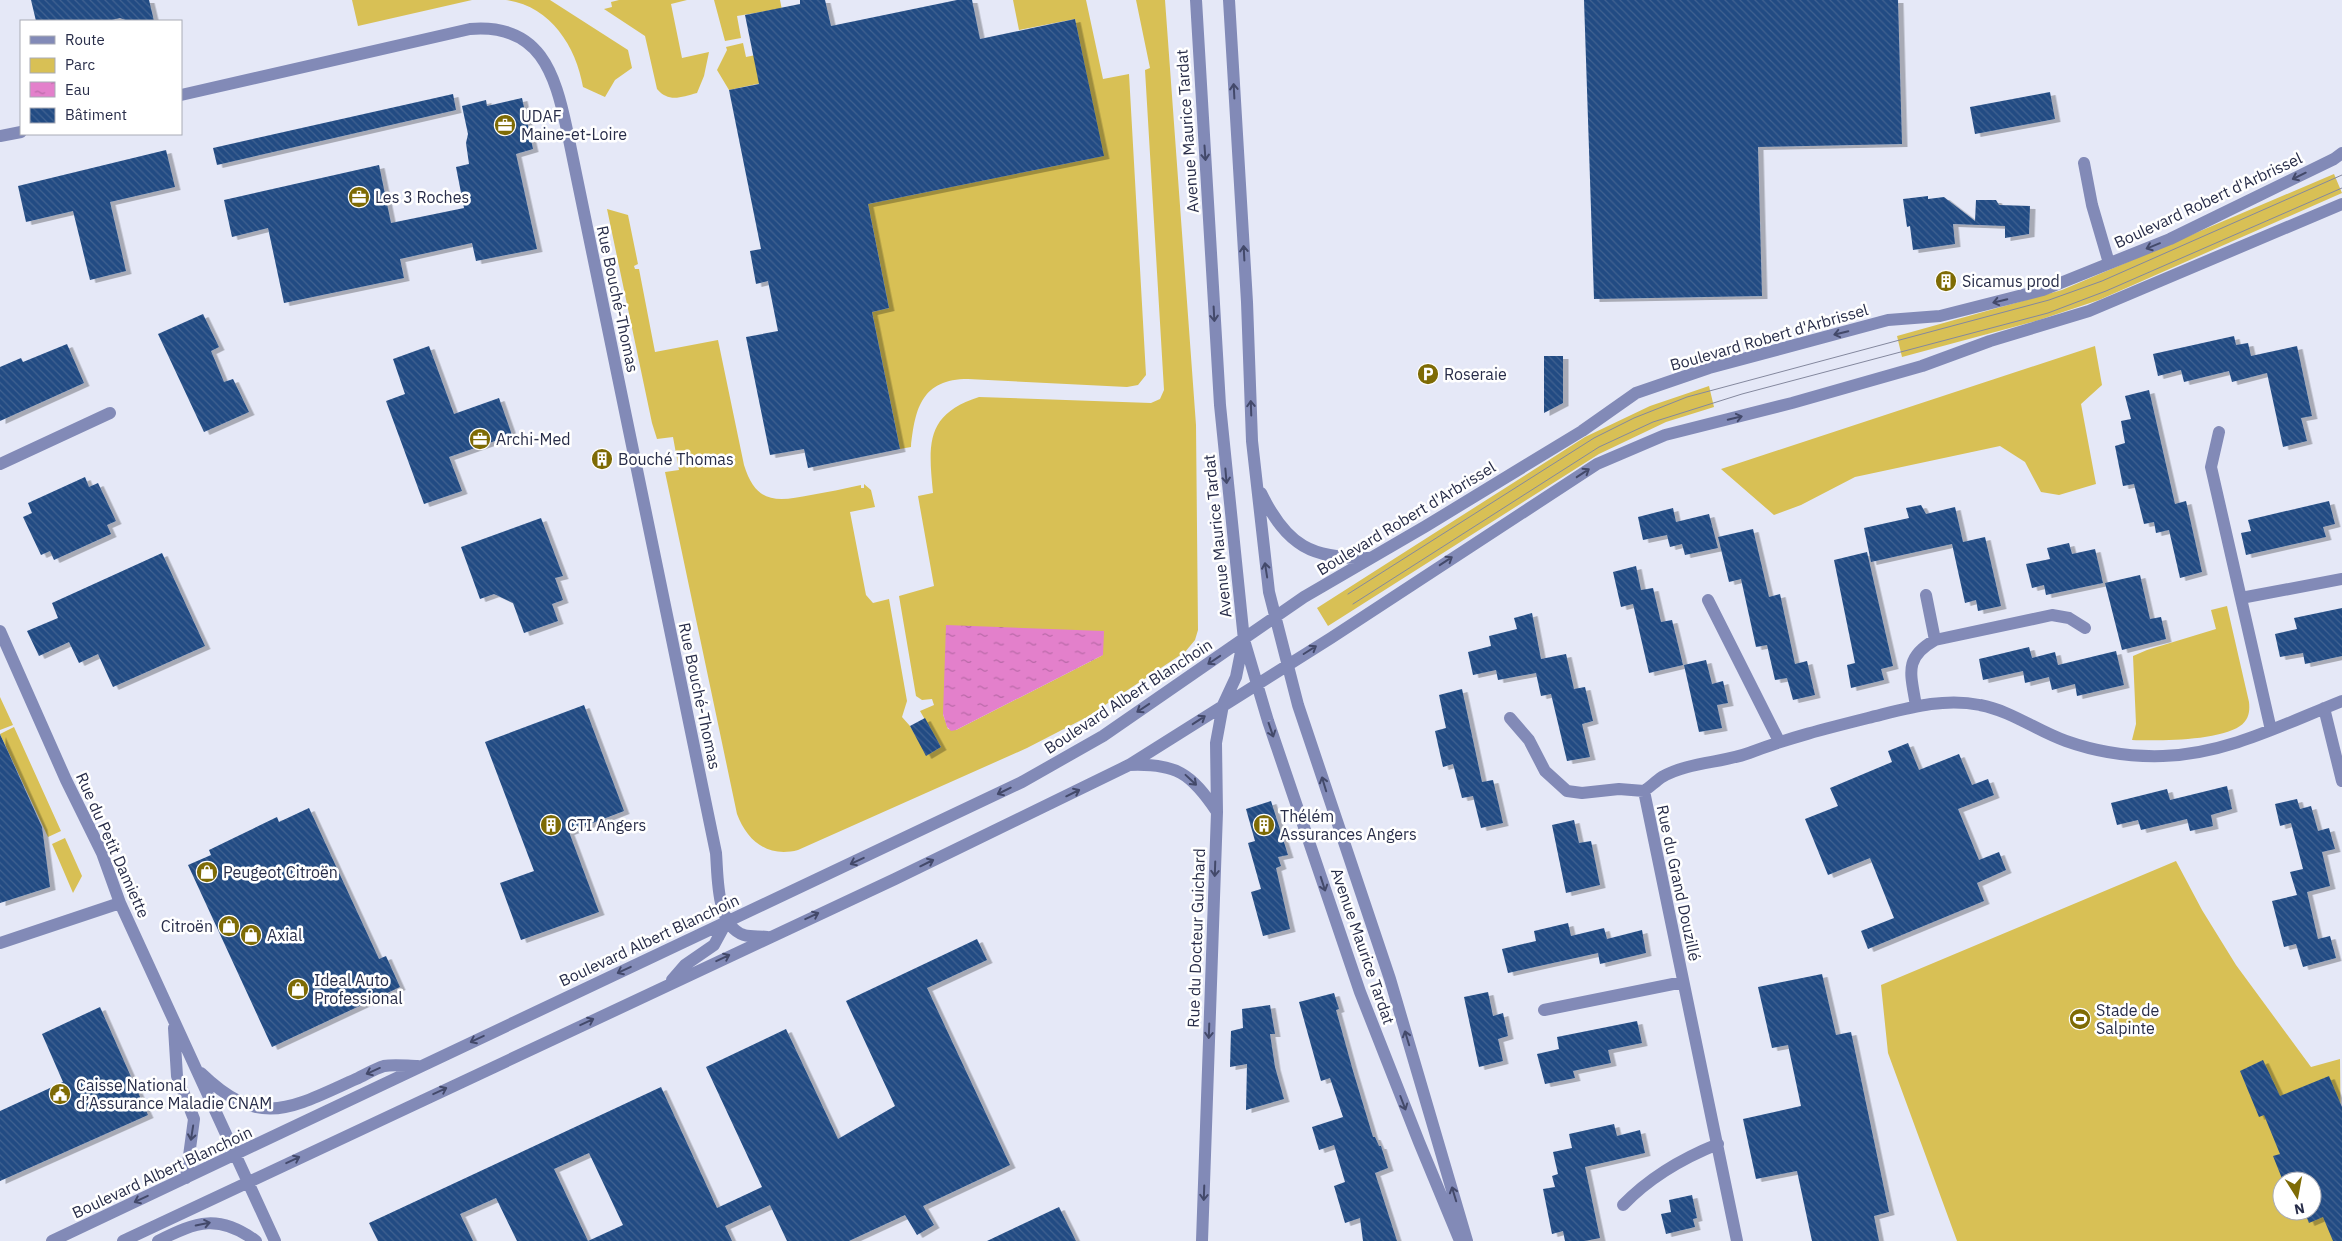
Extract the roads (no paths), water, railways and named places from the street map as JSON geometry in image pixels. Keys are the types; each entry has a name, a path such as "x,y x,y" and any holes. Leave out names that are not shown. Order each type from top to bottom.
{"street":[{"name":"Avenue Maurice Tardat","path":"1196,0 1220,405 1244,640 1256,684 1360,992 1422,1151 1460,1241"},
{"name":"Avenue Maurice Tardat","path":"1229,0 1246,292 1252,441 1264,558 1287,665 1327,795 1390,980 1467,1241"},
{"name":"Rue Bouché-Thomas","path":"182,95 470,29 500,29 515,34 528,42 547,63 553,75 567,130 716,853 722,910 727,921"},
{"path":"0,136 20,132"},
{"name":"Boulevard Robert d'Arbrissel","path":"1244,640 1304,597 1582,431 1636,393 1717,365 1888,320 1940,316 2042,290 2170,239 2334,159 2342,152"},
{"path":"2084,163 2092,205 2109,263"},
{"path":"123,1241 248,1180 895,879 1129,765 1589,469 1618,454 1665,435 1792,403 1922,366 1990,340 2090,311 2342,204"},
{"path":"0,464 110,413"},
{"path":"2219,432 2211,467 2271,730"},
{"path":"1258,486 1278,525 1300,545 1313,551 1338,557 1372,558"},
{"path":"2241,598 2342,579"},
{"path":"1926,594 1935,640"},
{"path":"1708,600 1779,742"},
{"path":"1916,706 1912,662 1919,649 1935,640 2052,615 2069,618 2085,628"},
{"name":"Rue du Petit Damiette","path":"0,631 66,780 102,853 120,903 276,1241"},
{"name":"Rue du Docteur Guichard","path":"1202,1239 1217,812 1216,742 1223,705 1236,677 1244,640"},
{"name":"Boulevard Albert Blanchoin","path":"52,1241 1022,782 1103,736 1244,640"},
{"name":"Rue du Grand Douzillé","path":"1510,718 1529,740 1545,770 1567,791 1582,793 1619,789 1644,791 1663,777 1707,762 1748,753 1779,742 1916,706 1938,702 1979,704 2013,714 2066,741 2114,753 2162,756 2202,752 2271,730 2342,700"},
{"path":"2324,708 2342,781"},
{"path":"1129,765 1155,766 1184,773 1200,788 1217,812"},
{"name":"Rue du Grand Douzillé","path":"1644,791 1737,1241"},
{"path":"0,943 120,903"},
{"path":"668,985 685,965 714,945 727,921 743,934 767,937"},
{"name":"Rue du Grand Douzillé","path":"1544,1010 1683,982"},
{"path":"173,1018 177,1076 194,1119 186,1178"},
{"path":"195,1067 216,1087 252,1107 269,1110 296,1105 385,1066 421,1066"},
{"path":"1623,1205 1635,1192 1664,1172 1696,1153 1718,1144"},
{"path":"158,1241 182,1229 215,1222 242,1231 256,1241"}],"water":[{"path":"946,625 1104,631 1103,655 951,731 947,727 943,714"}],"tram line":[{"path":"1348,594 1594,438 1634,418 1687,397 2049,300 2102,281 2342,175"},
{"path":"1353,604 1599,447 1653,422 1742,394 2048,313 2106,291 2342,188"}],"place":[{"name":"UDAF Maine-et-Loire","path":"505,125"},
{"name":"Les 3 Roches","path":"359,197"},
{"name":"Sicamus prod","path":"1946,281"},
{"name":"Roseraie","path":"1428,374"},
{"name":"Archi-Med","path":"480,439"},
{"name":"Bouché Thomas","path":"602,459"},
{"name":"CTI Angers","path":"551,825"},
{"name":"Thélém Assurances Angers","path":"1264,825"},
{"name":"Peugeot Citroën","path":"207,872"},
{"name":"Citroën","path":"229,926"},
{"name":"Axial","path":"251,935"},
{"name":"Ideal Auto Professional","path":"298,989"},
{"name":"Stade de Salpinte","path":"2080,1019"},
{"name":"Caisse National d’Assurance Maladie CNAM","path":"60,1094"}]}
